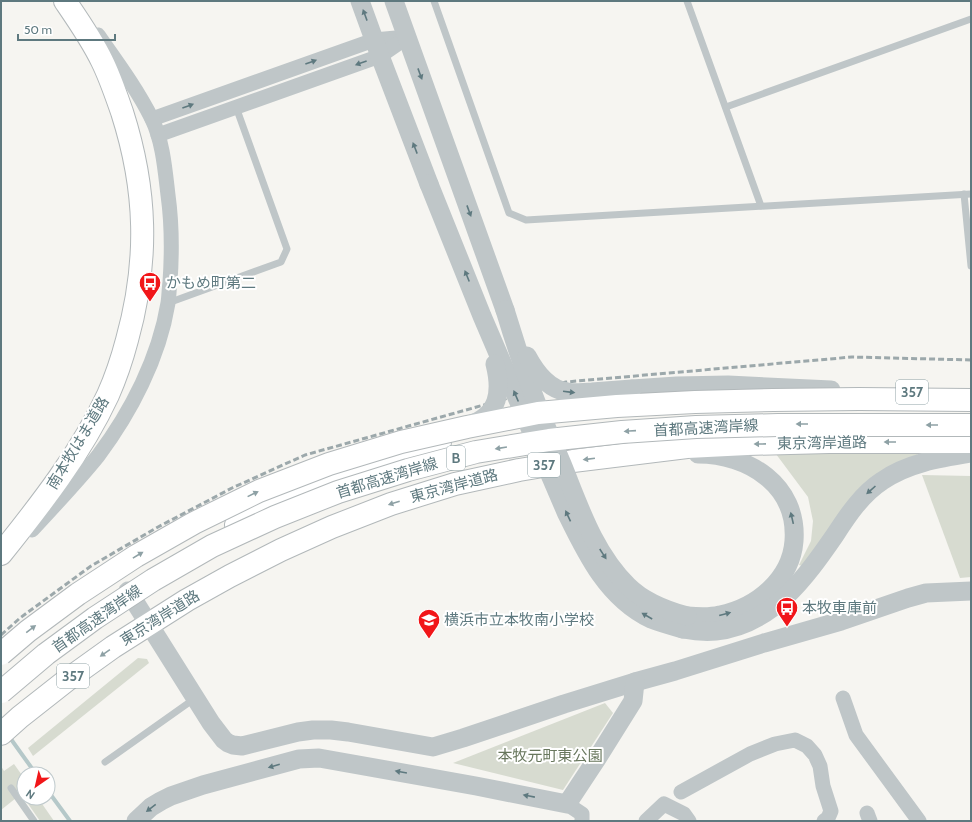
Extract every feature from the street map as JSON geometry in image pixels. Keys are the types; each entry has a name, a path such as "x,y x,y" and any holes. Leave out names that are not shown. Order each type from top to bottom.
{"highway":[{"name":"南本牧はま道路","path":"1,545 63,464 104,391 119,350 134,286 137,218 132,172 127,147 112,96 98,63 76,25 59,1"},
{"name":"南本牧はま道路","path":"1,554 43,500 78,449 109,393 130,330 142,264 141,195 132,146 112,84 102,61 65,1"},
{"name":"357","path":"1,683 44,649 128,591 209,540 287,497 386,459 448,440 533,419 616,404 696,396 775,392 852,391 971,393"},
{"name":"首都高速湾岸線","path":"1,654 28,631 78,594 136,556 194,523 252,495 329,464 401,442 538,413 617,406 804,399 971,400"},
{"name":"首都高速湾岸線","path":"1,692 46,654 95,618 153,580 212,546 275,517 338,492 408,470 476,452 549,440 622,432 696,427 778,425 971,425"},
{"name":"東京湾岸道路","path":"1,734 67,680 114,647 187,600 230,576 281,550 332,527 391,504 455,484 519,470 572,461 688,447 837,442 971,442"},
{"path":"1,560 43,500"}],"street":[{"path":"1,563 70,489 98,455 123,420 143,382 158,344 168,303 172,261 171,215 165,169 158,135 152,119 137,92 73,1"},
{"path":"360,1 482,316 566,512 591,561 603,579 618,595 634,608 650,618 668,625 685,623 702,617 719,616 734,612 760,598 775,584 784,571 791,556 794,542 794,528 791,513 785,499 776,486 764,475 751,466 737,460 721,456 705,454 626,454"},
{"path":"394,1 505,310 520,358 579,507 590,532 615,571 628,586 642,597 656,606 672,612 685,623 699,631 717,631 753,620 770,610 786,597 801,581 857,504 869,491 882,481 913,465 971,453"},
{"path":"158,135 236,107 407,37"},
{"path":"152,119 377,48"},
{"path":"505,310 534,368 549,384 568,392 677,386 728,385 852,391"},
{"path":"287,497 337,470 384,451 472,424 481,420 488,414 498,397 499,387 498,377 482,316"},
{"path":"128,591 211,723 224,740 233,745 242,746 298,732 325,730 348,732 433,747 564,704 764,643 826,626 914,597 926,594 971,591"},
{"path":"568,804 633,701 635,682"},
{"path":"843,698 856,735 919,821"},
{"path":"681,792 750,754 775,744 795,740 807,746 815,755 820,766 822,786 831,811 828,818 824,821"},
{"path":"136,821 151,807 171,796 203,785 299,759 318,758 568,804 582,814 582,821"},
{"path":"646,821 664,804 684,814 688,821"}],"lane":[{"path":"434,1 509,213 526,220 968,194 971,266"},
{"path":"688,1 761,206"},
{"path":"726,107 971,19"},
{"path":"168,303 281,262 286,249 236,107"},
{"path":"105,762 196,699"},
{"path":"11,788 34,821"}],"green space":[{"path":"915,451 918,455 802,566 799,565 811,541 813,521 808,497 776,454"},
{"path":"922,475 971,476 971,577 960,578"},
{"path":"138,658 147,659 149,663 33,756 28,748"},
{"name":"本牧元町東公園","path":"605,703 613,713 563,790 453,763"},
{"path":"14,764 16,767 16,798 1,810 1,766 4,771"},
{"path":"30,806 44,806 54,821 40,821"}],"waterway":[{"path":"8,735 30,766"},
{"path":"56,802 70,821"}],"railway":[{"path":"1,635 20,618 91,566 158,527 232,488 305,455 566,382 852,357 971,360"}],"place":[{"name":"かもめ町第二","path":"150,302"},
{"name":"本牧車庫前","path":"787,628"},
{"name":"横浜市立本牧南小学校","path":"429,640"}]}
